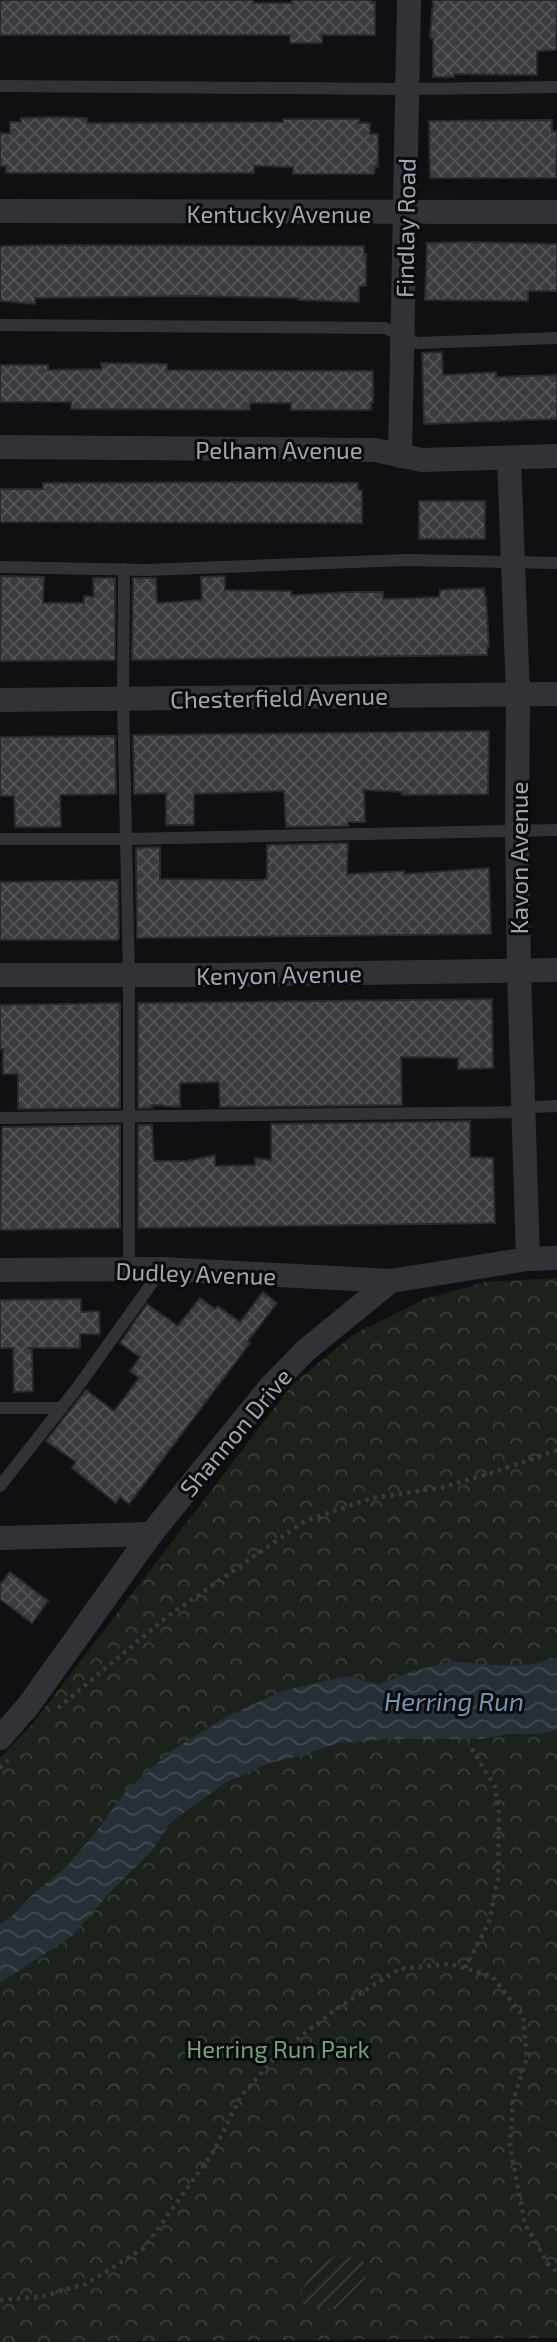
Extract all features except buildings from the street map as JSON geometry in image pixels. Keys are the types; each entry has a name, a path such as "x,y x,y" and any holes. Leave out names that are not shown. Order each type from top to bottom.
{"street":[{"name":"Findlay Road","path":"400,456 409,0"},
{"name":"Kentucky Avenue","path":"0,211 557,212"},
{"name":"Pelham Avenue","path":"0,447 375,450 422,460 557,456"},
{"name":"Kavon Avenue","path":"509,458 518,694 519,971 528,1259"},
{"name":"Chesterfield Avenue","path":"0,700 557,694"},
{"name":"Kenyon Avenue","path":"0,975 557,970"},
{"name":"Shannon Drive","path":"7,1745 35,1695 151,1534 270,1387 306,1350 391,1281 528,1259 557,1258"},
{"name":"Dudley Avenue","path":"0,1270 162,1269 391,1281"},
{"path":"0,1538 151,1534"}],"lane":[{"path":"0,86 408,89 557,87"},
{"path":"0,325 385,328 417,343 557,338"},
{"path":"0,567 124,569 407,560 557,563"},
{"path":"124,569 129,1269"},
{"path":"0,839 557,830"},
{"path":"0,1118 522,1112 532,1107 557,1106"},
{"path":"0,1486 62,1408 162,1269"},
{"path":"0,1408 62,1408"}],"path":[{"path":"57,1709 168,1616 305,1521 372,1497 440,1488 557,1450"},
{"path":"465,1968 489,1922 498,1879 499,1814 495,1787 469,1744"},
{"path":"0,1768 7,1745"},
{"path":"0,2300 40,2297 86,2284 144,2248 212,2154 241,2096 276,2055 336,2009 399,1969 450,1964 492,1976 523,2016 527,2058 513,2101 510,2146 525,2224 548,2264 557,2272"}],"green space":[{"name":"Herring Run Park","path":"557,1278 557,2338 0,2342 0,1758 33,1723 292,1385 354,1334 424,1299 485,1282"},
{"path":"335,2256 362,2258 367,2269 361,2297 344,2310 306,2307 299,2300 304,2286 322,2264"}],"water":[{"name":"Herring Run","path":"557,1658 557,1730 481,1739 388,1739 338,1743 269,1763 225,1783 171,1822 152,1851 114,1888 72,1936 0,1983 0,1924 65,1868 127,1790 171,1751 226,1717 282,1691 346,1676 379,1684 451,1661 527,1665"}]}
